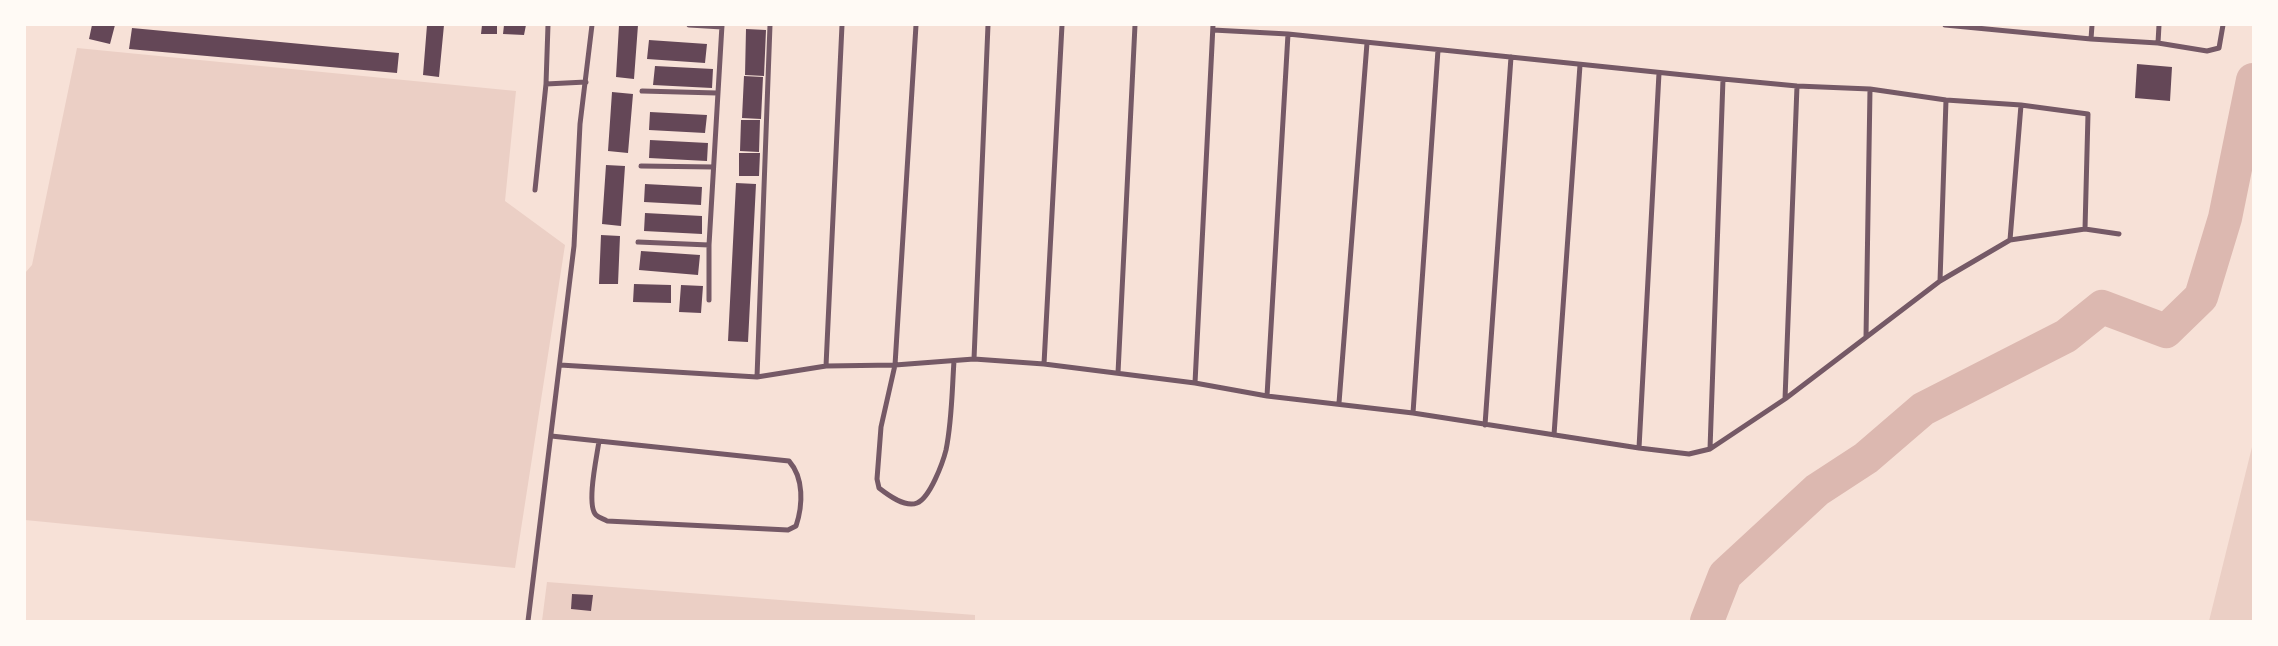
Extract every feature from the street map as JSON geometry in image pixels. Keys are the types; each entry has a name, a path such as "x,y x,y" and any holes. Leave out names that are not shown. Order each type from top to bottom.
{"street":[{"path":"535,190 546,84 548,25"},
{"path":"528,621 574,246 580,124 592,25"},
{"path":"689,25 722,26 709,245 709,300"},
{"path":"757,377 770,25"},
{"path":"826,366 842,25"},
{"path":"916,25 895,365 882,427 877,479 879,488 886,494 910,504 918,503 930,490 946,450 954,361"},
{"path":"974,360 988,25"},
{"path":"1044,364 1062,25"},
{"path":"1118,373 1135,25"},
{"path":"1945,25 2091,39 2158,43 2207,51 2219,48 2223,25"},
{"path":"2028,32 2029,25"},
{"path":"2091,39 2092,25"},
{"path":"2158,43 2160,25"},
{"path":"1195,383 1213,28 1288,34 1723,80 1870,89 1946,100 2021,105 2088,114 2086,229"},
{"path":"1267,396 1288,34"},
{"path":"1340,403 1367,43"},
{"path":"1413,413 1438,50"},
{"path":"1485,425 1511,57"},
{"path":"1554,435 1580,64"},
{"path":"1639,448 1659,73"},
{"path":"1710,449 1723,80"},
{"path":"546,84 586,82"},
{"path":"1785,399 1797,86"},
{"path":"1866,337 1870,89"},
{"path":"642,91 717,93"},
{"path":"1940,281 1946,100"},
{"path":"2010,240 2021,105"},
{"path":"641,166 713,167"},
{"path":"560,365 757,377 826,366 895,365 974,360 1044,364 1195,383 1267,396 1413,413 1689,454 1710,449 1785,399 1940,281 2010,240 2086,229 2119,234"},
{"path":"638,242 709,245"},
{"path":"551,436 789,461 796,470 801,488 800,515 796,526 788,530 607,521 597,516 593,509 592,494 599,442"}],"shaded area":[{"path":"77,48 516,91 505,201 565,245 515,568 25,520 25,273 32,265"},
{"path":"2253,443 2253,621 2209,621"},
{"path":"547,582 975,615 975,621 542,621"}],"building":[{"path":"92,25 115,25 110,44 89,39"},
{"path":"427,25 444,25 439,77 423,75"},
{"path":"482,25 497,25 497,34 481,34"},
{"path":"504,25 526,25 524,35 503,34"},
{"path":"619,25 638,25 634,79 616,77"},
{"path":"132,28 399,53 397,73 129,49"},
{"path":"746,29 766,30 764,76 745,75"},
{"path":"649,40 707,44 705,63 647,59"},
{"path":"2137,64 2172,67 2170,101 2135,98"},
{"path":"655,66 713,69 712,88 653,85"},
{"path":"744,76 763,77 761,119 742,118"},
{"path":"612,92 633,94 628,153 608,151"},
{"path":"650,112 707,115 705,133 649,130"},
{"path":"741,120 760,120 759,152 740,151"},
{"path":"650,140 708,143 707,161 649,158"},
{"path":"739,153 760,153 759,176 739,176"},
{"path":"606,165 625,166 621,226 602,224"},
{"path":"736,183 756,184 748,342 728,341"},
{"path":"645,184 702,187 701,205 644,202"},
{"path":"645,213 702,216 702,234 644,231"},
{"path":"601,235 620,236 618,284 599,284"},
{"path":"641,251 700,255 698,275 639,270"},
{"path":"634,284 671,285 671,303 633,302"},
{"path":"681,285 703,286 701,313 679,312"},
{"path":"572,594 593,595 591,611 571,609"}],"waterway":[{"path":"1707,621 1725,575 1817,490 1866,458 1923,409 2066,336 2102,307 2166,331 2201,297 2225,218 2253,80"}]}
